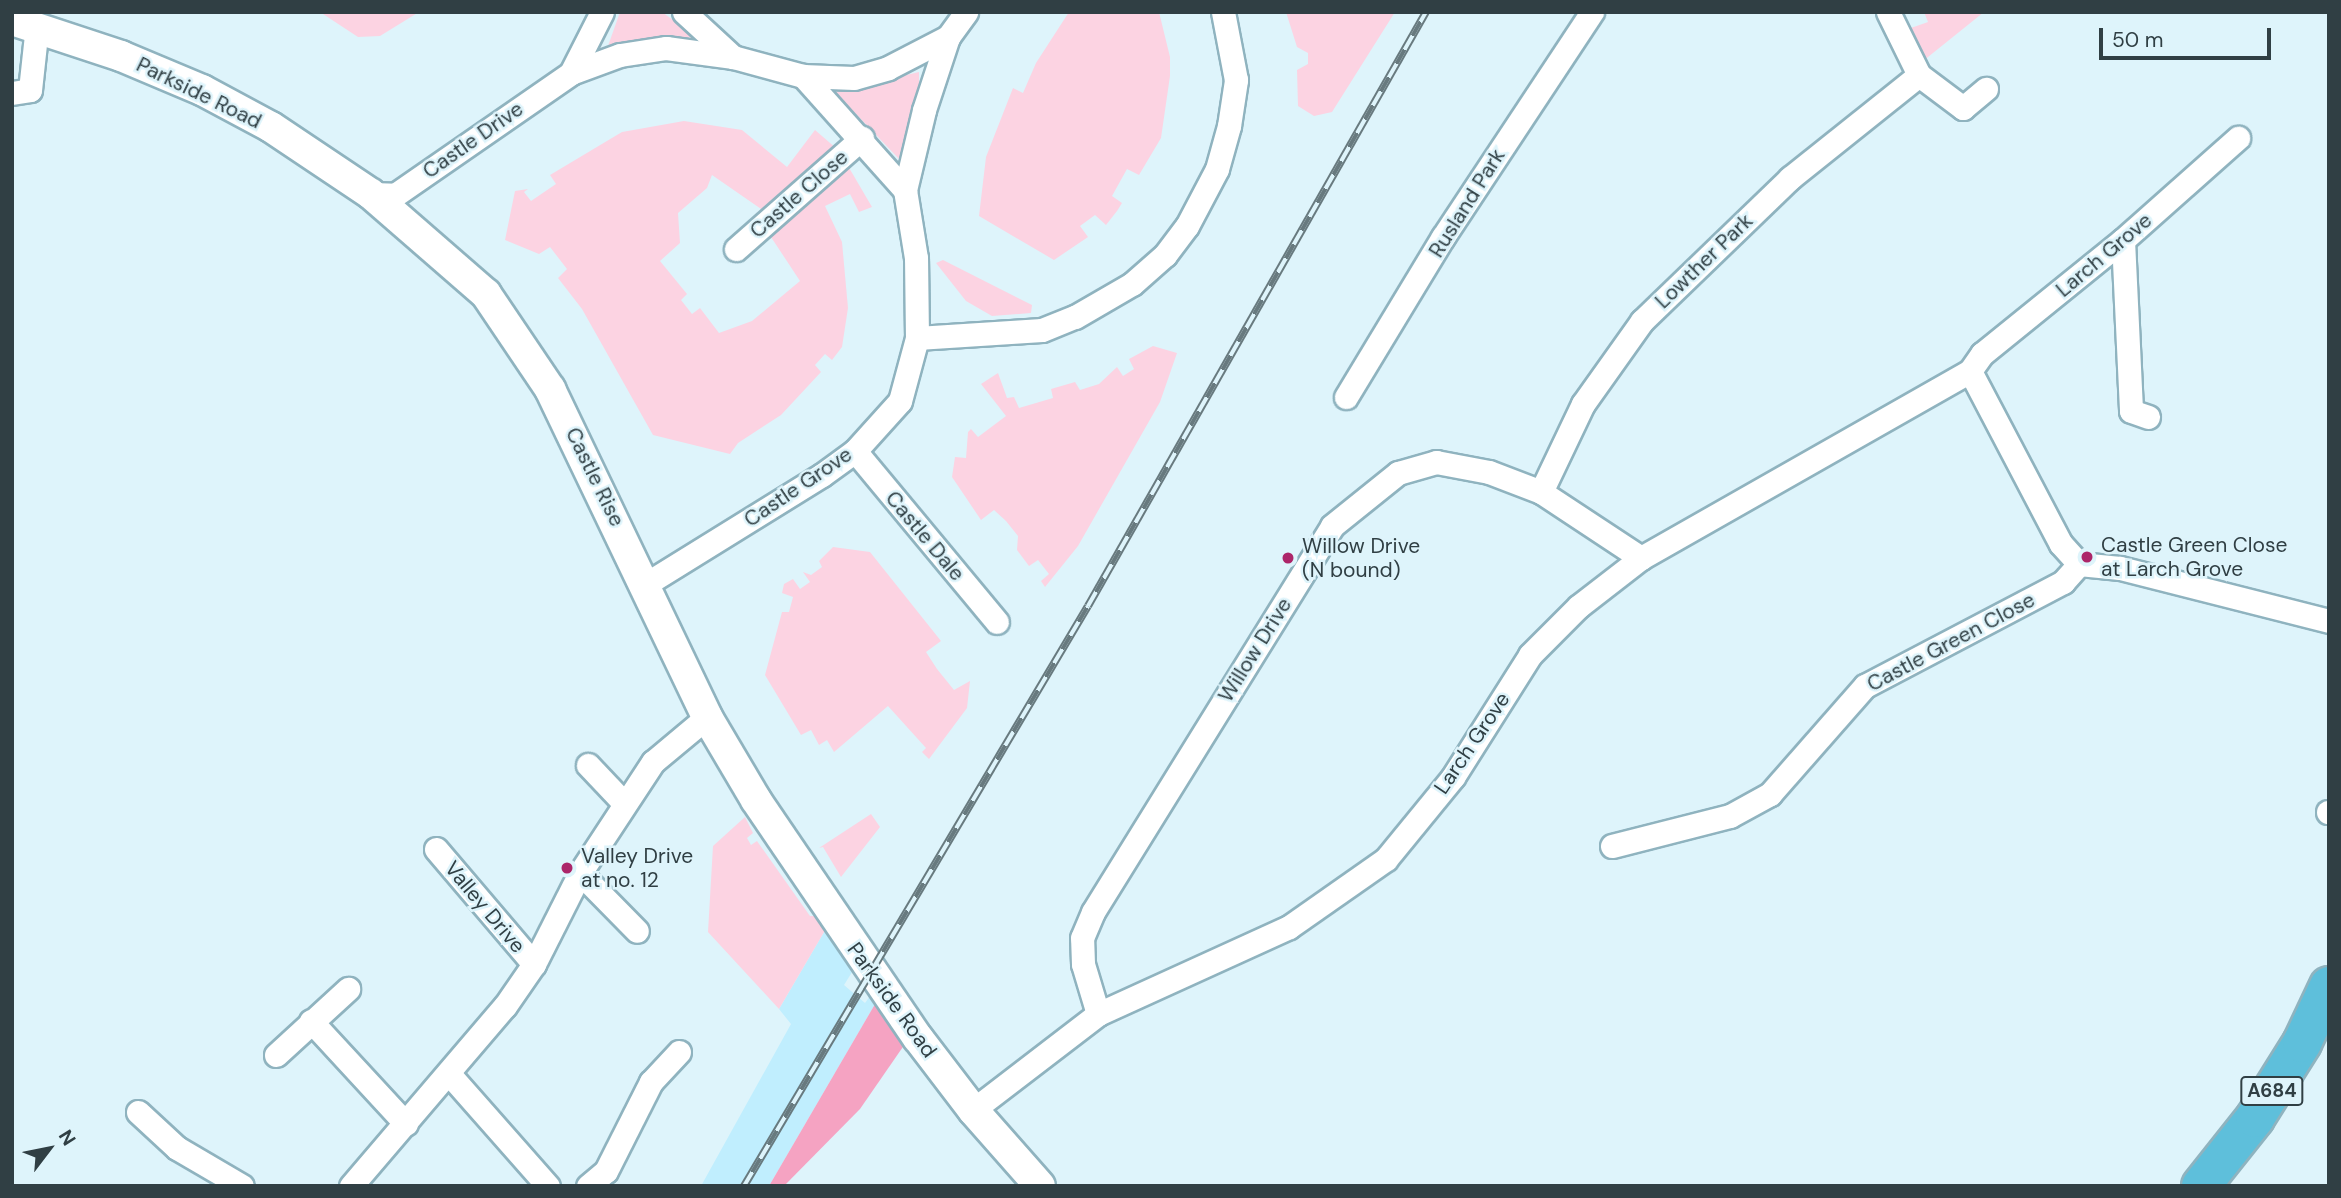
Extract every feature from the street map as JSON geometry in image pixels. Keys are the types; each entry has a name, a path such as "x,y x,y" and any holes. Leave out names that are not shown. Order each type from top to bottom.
{"highway":[{"name":"A684","path":"2201,1186 2262,1107 2302,1043 2329,986"}],"street":[{"name":"Castle Drive","path":"571,74 602,12"},
{"path":"684,12 733,57"},
{"name":"Castle Grove","path":"646,584 855,451 900,401 917,338 916,258 905,190 923,110 948,37 967,12"},
{"path":"917,338 1042,330 1075,317 1132,284 1165,255 1187,226 1217,169 1229,126 1236,80 1223,12"},
{"name":"Rusland Park","path":"1346,397 1443,237 1592,12"},
{"path":"1888,12 1919,75 1963,108 1986,89"},
{"path":"12,93 30,90 25,23"},
{"name":"Parkside Road","path":"25,23 202,90 323,159 371,194"},
{"name":"Castle Drive","path":"371,194 395,195 571,74 620,55 666,48 733,57 803,76 854,78 898,64 948,37"},
{"name":"Lowther Park","path":"1542,492 1583,404 1642,321 1790,178 1919,75"},
{"path":"803,76 862,138 905,190"},
{"name":"Castle Close","path":"736,249 862,138"},
{"name":"Larch Grove","path":"973,1110 1098,1014 1289,927 1386,859 1453,777 1530,655 1579,606 1641,558 1970,372 1982,354 2123,240 2238,138"},
{"name":"Castle Rise","path":"371,194 463,271 511,329 551,389 707,717 758,804"},
{"path":"2123,240 2131,411 2148,417"},
{"path":"1970,372 2061,544 2079,564 2120,568 2329,621"},
{"name":"Castle Dale","path":"855,451 997,622"},
{"name":"Willow Drive","path":"1098,1014 1083,964 1082,938 1093,912 1332,526 1398,473 1436,462 1489,472 1542,492 1641,558"},
{"name":"Castle Green Close","path":"1612,846 1730,816 1770,794 1865,686 2063,582 2079,564"},
{"name":"Valley Drive","path":"351,1186 450,1074 534,964 580,873 623,802 653,762 707,717"},
{"path":"587,765 623,802"},
{"name":"Parkside Road","path":"758,804 860,957 973,1110 1040,1186"},
{"name":"Valley Drive","path":"436,849 534,964"},
{"path":"580,873 637,932"},
{"path":"276,1055 348,989"},
{"path":"311,1021 406,1125"},
{"path":"588,1186 606,1171 651,1082 679,1052"},
{"path":"450,1074 548,1186"},
{"path":"138,1112 177,1149 242,1186"}],"shaded area":[{"path":"419,12 380,36 358,37 323,14"},
{"path":"620,12 662,12 696,37 608,46"},
{"path":"1069,12 1159,12 1170,57 1170,76 1161,138 1139,175 1127,169 1112,196 1122,203 1117,211 1106,225 1095,215 1080,226 1088,237 1054,260 979,216 986,157 1013,88 1023,93 1036,63"},
{"path":"1286,12 1395,12 1332,112 1314,116 1298,106 1297,70 1308,64 1308,53 1297,47"},
{"path":"1924,12 1984,12 1923,61 1908,29 1928,22"},
{"path":"919,72 919,89 900,160 835,92"},
{"path":"684,121 742,130 787,167 815,130 837,149 764,211 712,175 707,188 678,213 680,243 660,261 687,294 681,300 692,314 700,308 719,333 752,321 800,281 769,234 848,166 872,207 859,212 850,194 825,206 842,242 848,308 842,347 832,360 825,354 815,365 821,372 781,415 738,443 730,454 653,435 582,309 558,278 567,269 550,247 539,254 505,240 515,191 528,189 524,192 531,201 556,184 550,175 622,132"},
{"path":"943,260 1032,305 1031,313 992,316 966,301 936,263"},
{"path":"1153,346 1177,353 1160,402 1078,546 1045,587 1041,581 1049,574 1038,560 1029,566 1017,550 1018,536 1006,521 994,510 981,520 952,477 955,457 966,458 968,432 971,429 978,437 1006,416 981,384 998,373 1007,398 1014,397 1019,408 1053,398 1051,389 1075,382 1080,390 1099,384 1117,367 1123,376 1134,369 1129,359"},
{"path":"833,547 870,552 941,641 926,652 937,669 954,690 970,681 967,708 929,759 922,752 926,748 888,706 834,752 827,740 819,745 811,730 801,735 765,675 782,612 789,612 793,597 782,593 784,584 793,579 800,589 810,582 803,572 811,575 822,567 819,561"},
{"path":"871,814 880,827 841,877 823,847 819,848"},
{"path":"745,817 753,833 747,838 751,845 757,841 810,916 819,916 827,927 779,1009 708,932 713,846"},
{"path":"827,927 854,969 844,985 865,1003 873,992 878,999 769,1186 701,1186 791,1024 779,1009"},
{"path":"878,999 907,1041 860,1109 784,1186 769,1186"}],"railway":[{"path":"744,1186 1088,606 1426,12"}],"place":[{"name":"Castle Green Close at Larch Grove","path":"2087,557"},
{"name":"Willow Drive (N bound)","path":"1288,558"},
{"name":"Valley Drive at no. 12","path":"567,868"}]}
